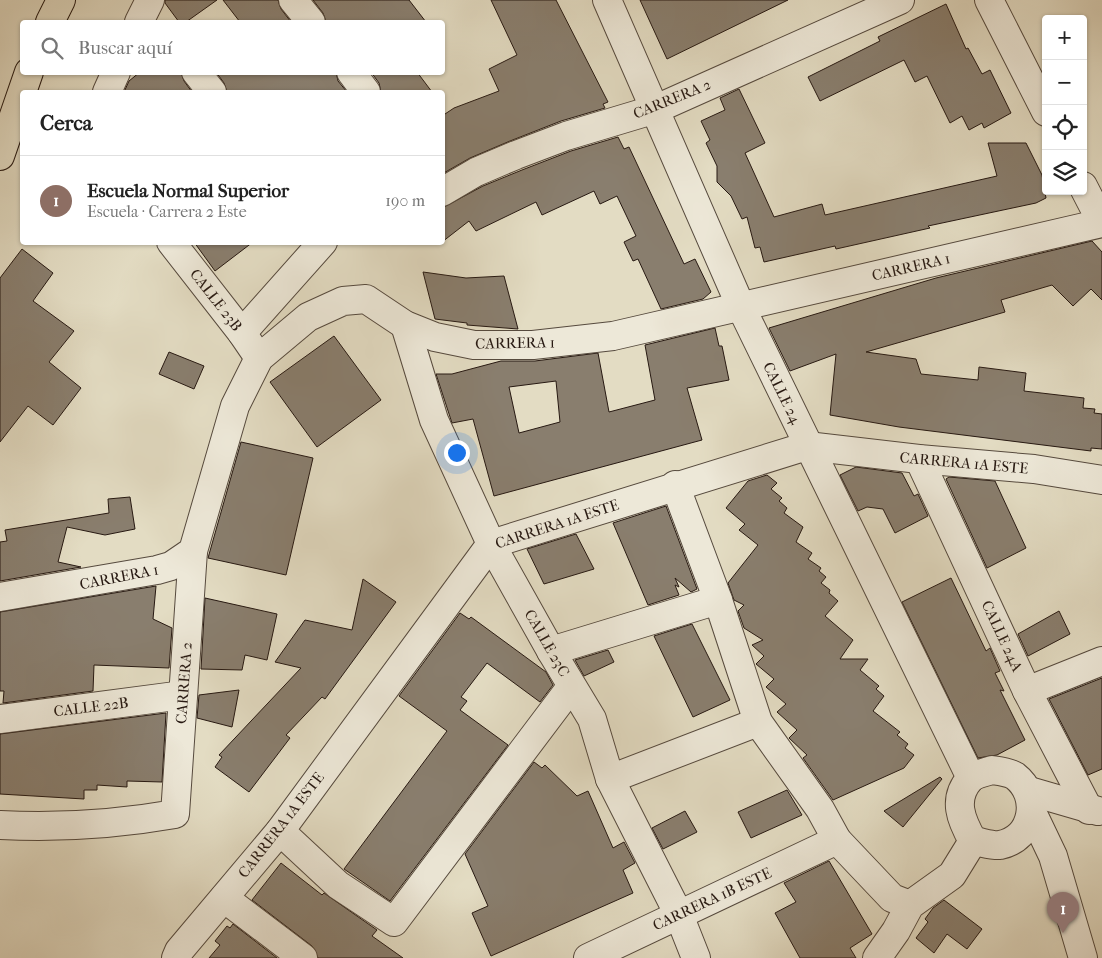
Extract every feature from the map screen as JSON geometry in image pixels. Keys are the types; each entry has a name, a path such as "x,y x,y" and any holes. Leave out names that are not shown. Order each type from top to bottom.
{"main road":[{"path":"51,20 61,0"},
{"path":"23,90 28,75"},
{"path":"0,156 20,98"}],"street":[{"path":"293,0 309,20"},
{"name":"CALLE 24","path":"608,0 740,307 971,778"},
{"name":"CARRERA 2","path":"445,190 476,172 566,136 656,109 900,0"},
{"path":"989,0 1042,105"},
{"path":"108,90 115,75"},
{"path":"198,75 210,90"},
{"path":"353,75 364,90"},
{"path":"1087,194 1102,223"},
{"name":"CARRERA 1","path":"0,597 157,570 171,566 193,552 235,406 258,358 308,317 343,301 366,299 405,325 435,337 474,345 533,345 613,336 1102,223"},
{"name":"CALLE 23B","path":"173,245 242,333 258,358"},
{"path":"242,333 320,245"},
{"name":"CALLE 23C","path":"405,325 434,420 491,544 551,651 592,719 610,779 679,915 696,958"},
{"name":"CARRERA 1A ESTE","path":"176,958 179,951 280,831 491,544 676,485 807,446 918,459 1034,469 1102,480"},
{"name":"CALLE 24A","path":"918,459 1027,690 1095,811"},
{"path":"676,485 718,600 758,722 820,809 837,840 892,898 910,905"},
{"name":"CARRERA 2","path":"0,825 34,826 133,821 175,814 193,552"},
{"path":"551,651 718,600"},
{"path":"1027,690 1102,661"},
{"path":"280,831 338,885 394,922 572,687"},
{"name":"CALLE 22B","path":"0,719 183,695"},
{"path":"610,779 758,722"},
{"path":"973,841 961,820 959,797 971,778 992,770 1014,775 1030,802 1053,856 1083,958"},
{"path":"1030,802 1095,811"},
{"path":"973,841 999,845 1015,839 1027,828 1030,802"},
{"name":"CARRERA 1B ESTE","path":"588,958 837,840"},
{"path":"877,958 896,931 910,905 952,875 973,841"},
{"path":"224,898 303,958"}],"building":[{"path":"165,0 217,0 189,20 178,20 165,3"},
{"path":"223,0 278,0 281,9 289,20 238,20"},
{"path":"313,0 409,0 424,20 325,20 323,13"},
{"path":"491,0 556,0 608,102 603,104 605,108 561,121 510,141 470,158 445,172 445,114 454,108 499,91 489,69 517,55"},
{"path":"640,0 788,0 667,59"},
{"path":"946,4 966,49 968,48 982,74 990,70 1011,113 984,128 982,123 969,130 962,116 950,123 927,76 915,82 904,60 820,101 808,77 880,41 878,37"},
{"path":"136,75 182,75 191,90 125,90 129,81"},
{"path":"218,75 337,75 338,81 345,90 226,90"},
{"path":"373,75 419,75 430,90 381,90 379,83"},
{"path":"739,89 765,143 745,153 774,217 822,204 825,215 997,176 988,143 1026,143 1042,175 1042,195 1045,195 1046,198 1036,203 928,226 930,228 836,249 835,246 764,262 760,247 755,248 747,217 742,219 731,196 717,182 717,166 706,143 710,140 701,121 725,110 720,98"},
{"path":"618,137 624,149 629,147 684,264 695,259 711,292 703,299 661,309 638,259 633,261 624,242 636,236 617,196 600,204 594,191 542,215 536,202 476,231 469,221 445,240 445,206 483,186 571,151"},
{"path":"1092,241 1102,252 1102,300 1091,289 1073,306 1052,285 1001,300 1005,312 866,352 916,359 921,374 978,380 979,367 1026,373 1024,391 1084,398 1083,408 1095,409 1094,413 1102,414 1102,449 1091,448 1091,451 899,427 830,415 836,354 790,371 769,328 936,278"},
{"path":"196,245 249,245 215,271"},
{"path":"22,249 53,273 33,301 74,331 49,362 81,388 53,425 28,406 0,442 0,278"},
{"path":"423,272 466,278 504,276 518,329 467,325 467,323 435,319"},
{"path":"715,328 719,346 722,346 729,380 687,388 702,440 494,496 473,419 452,423 436,374 452,374 501,361 535,361 598,353 609,412 655,400 645,345","holes":["556,381 560,422 519,433 509,387"]},
{"path":"334,336 381,400 317,447 270,382"},
{"path":"169,352 204,366 194,389 159,374"},
{"path":"241,442 313,458 286,575 208,558"},
{"path":"856,467 902,473 914,496 918,494 928,516 895,533 883,509 867,507 858,511 840,475"},
{"path":"767,475 777,483 771,489 782,498 779,501 787,508 784,513 803,527 796,542 812,553 808,559 821,568 819,571 826,577 821,583 830,590 829,593 838,601 825,616 853,640 840,659 868,659 860,670 879,686 876,689 884,696 873,711 900,732 897,735 908,744 905,748 914,755 904,768 833,800 803,758 807,755 789,738 797,730 777,712 786,704 766,687 774,679 756,664 764,656 752,645 763,640 744,628 738,611 744,605 734,600 728,583 758,545 739,530 745,524 726,508 748,481"},
{"path":"949,477 995,481 1026,548 987,568 946,479"},
{"path":"130,497 135,529 105,535 67,527 58,562 81,567 0,581 0,542 7,541 5,530 109,513 108,499"},
{"path":"666,506 697,589 691,592 675,578 679,587 675,585 679,595 648,605 613,523"},
{"path":"576,534 594,569 544,584 527,549"},
{"path":"951,578 986,651 990,648 1000,671 995,673 1004,691 1000,690 1025,740 997,755 978,758 902,602"},
{"path":"363,579 396,602 325,699 322,697 286,735 290,738 249,792 215,767 222,757 219,755 301,668 275,662 305,620 352,630"},
{"path":"156,586 153,619 172,628 169,668 94,665 93,691 3,703 4,691 0,691 0,612"},
{"path":"205,598 277,614 267,660 245,655 242,670 201,669"},
{"path":"1059,611 1070,634 1028,656 1018,634"},
{"path":"460,613 469,619 471,617 546,672 553,685 540,702 487,663 461,697 467,701 460,710 508,745 390,901 344,869 447,731 399,696"},
{"path":"692,624 730,700 693,717 654,636"},
{"path":"608,650 614,662 584,676 575,660"},
{"path":"1102,678 1102,769 1088,775 1049,699"},
{"path":"239,690 232,727 197,718 199,695"},
{"path":"166,713 162,782 127,781 127,787 97,785 97,790 84,790 84,799 0,794 0,734"},
{"path":"534,762 542,768 545,765 577,796 588,791 613,848 624,842 635,863 623,870 633,893 491,956 472,913 488,906 465,854"},
{"path":"940,777 942,779 903,827 884,811"},
{"path":"787,790 802,815 751,838 738,812"},
{"path":"685,811 697,832 663,849 652,828"},
{"path":"829,861 872,934 850,948 856,958 800,958 775,913 796,902 784,883"},
{"path":"281,863 322,895 324,893 377,930 372,936 403,958 318,958 312,946 252,900"},
{"path":"944,900 982,929 967,949 947,934 934,953 916,938 928,922 925,919 933,908"},
{"path":"233,924 277,958 209,958 220,945 215,941 227,926 230,928"}],"place":[{"name":"Escuela Normal Superior","path":"1063,933"}]}
